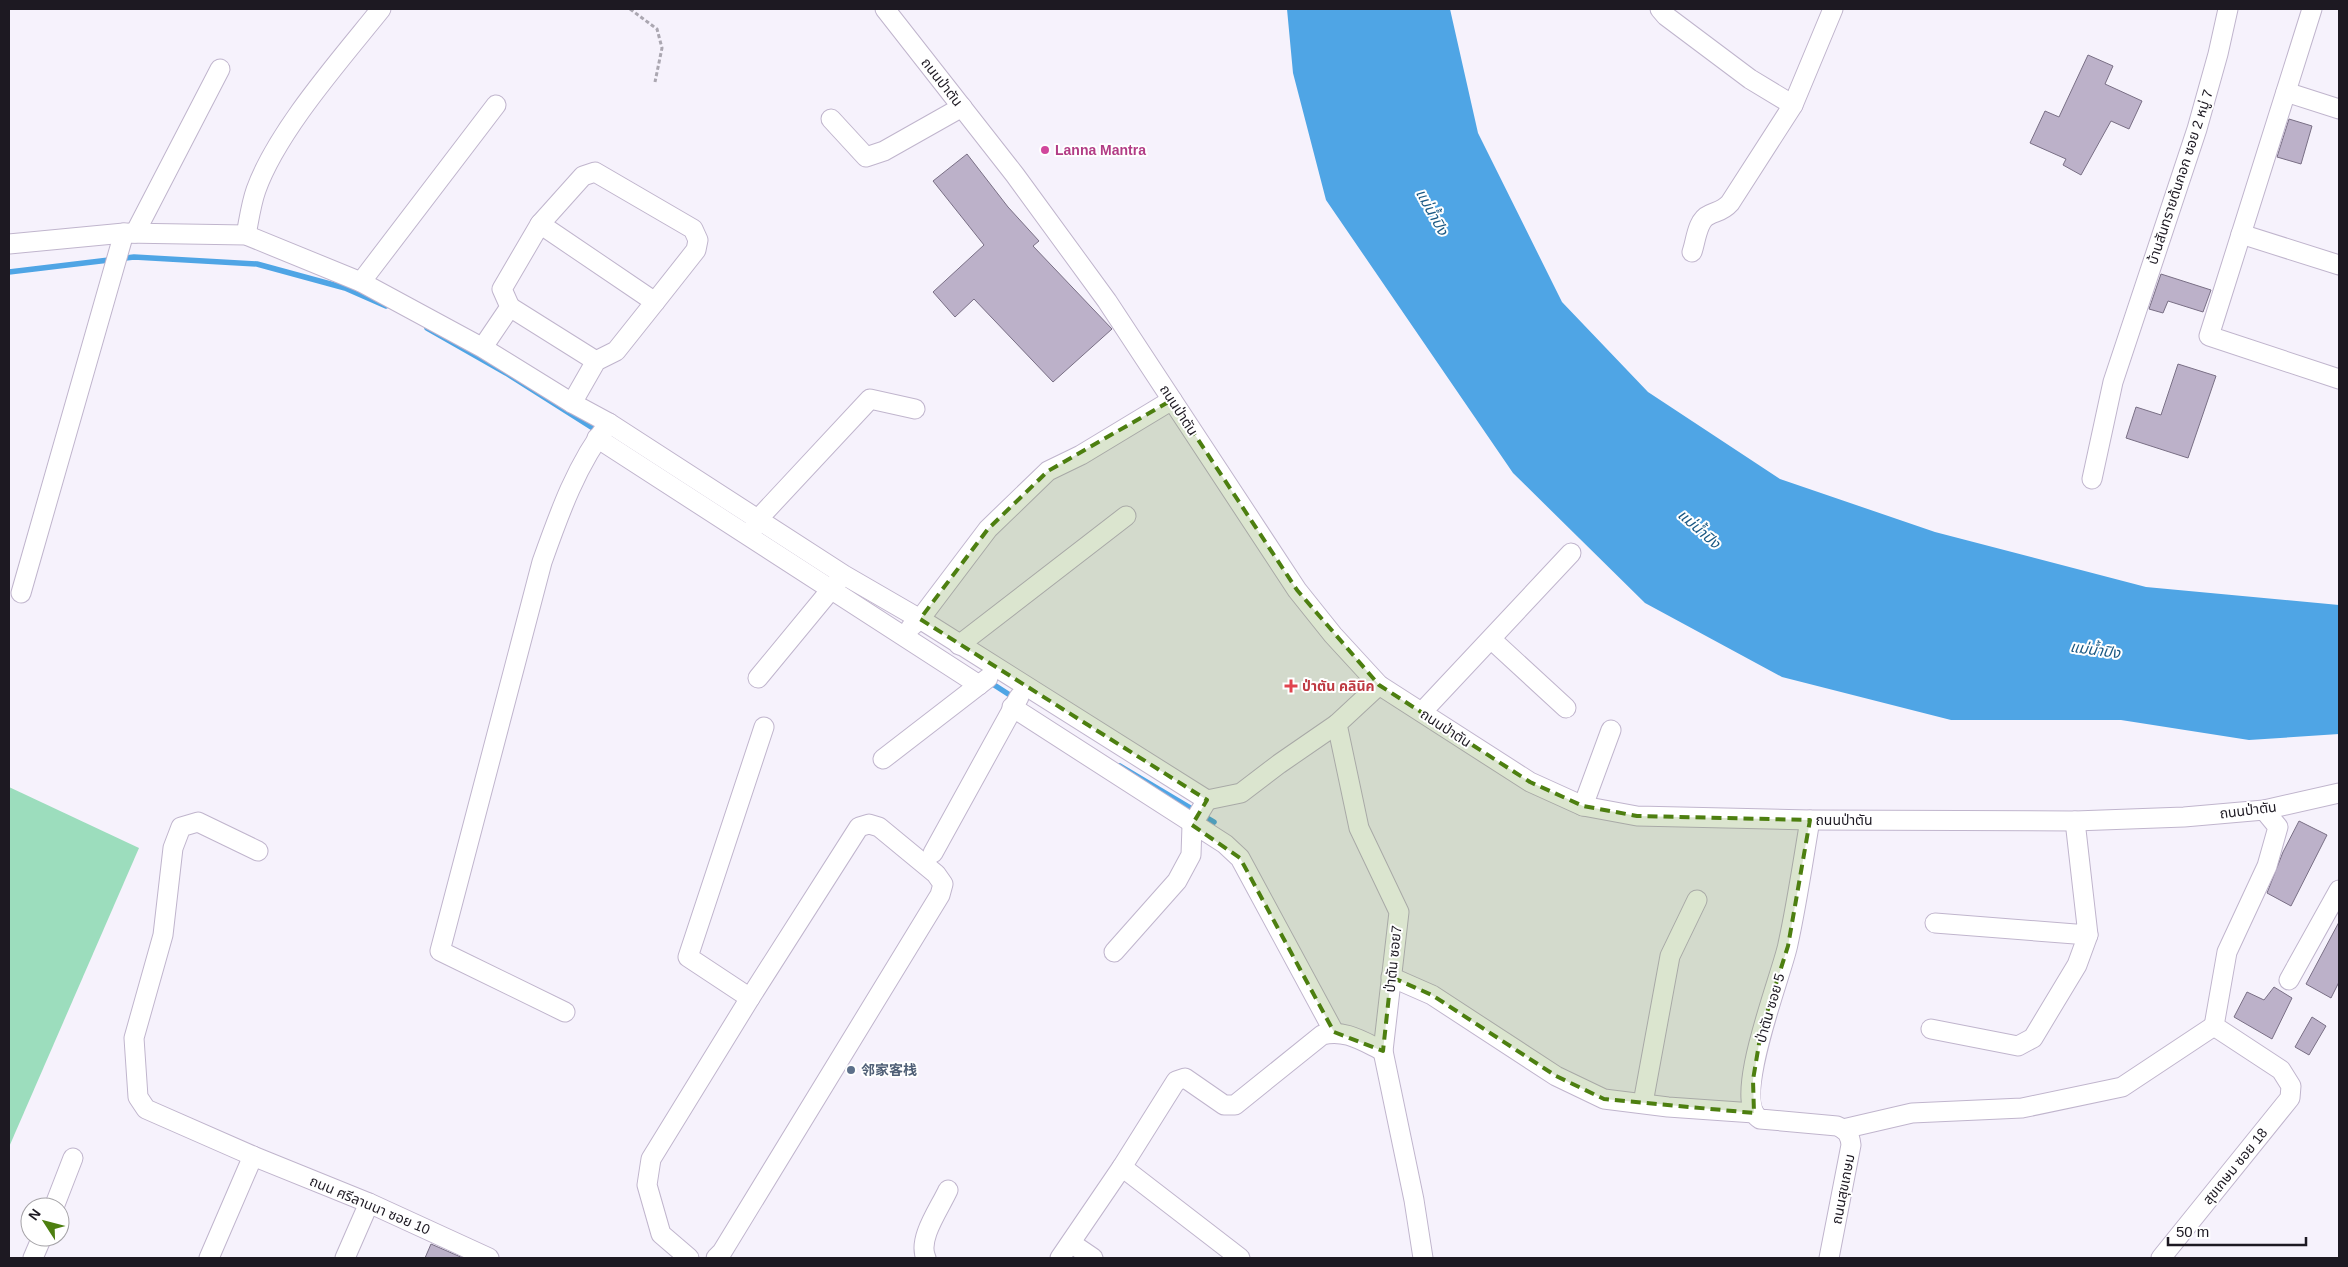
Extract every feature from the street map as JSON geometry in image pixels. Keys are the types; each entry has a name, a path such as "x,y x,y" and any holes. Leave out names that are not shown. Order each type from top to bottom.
{"street":[{"path":"246,235 256,191 272,156 298,117 382,9"},
{"name":"ถนนป่าตัน","path":"885,9 1015,175 1107,301 1297,590 1333,635 1379,685 1530,782 1583,806 1637,816 1810,820 2074,821 2184,817 2264,810 2331,794"},
{"path":"1660,9 1666,16 1750,79 1793,105"},
{"path":"1692,252 1702,221 1708,215 1721,211 1730,203 1793,105 1833,9"},
{"name":"บ้านสันทรายต้นกอก ซอย 2 หมู่ 7","path":"2092,479 2113,382 2197,129 2218,54 2228,9"},
{"path":"2312,9 2209,336 2339,379"},
{"path":"21,593 117,256 220,69"},
{"path":"2286,92 2339,109"},
{"path":"361,282 496,105"},
{"path":"831,119 866,157 884,151 962,107"},
{"path":"572,403 596,361 616,351 696,250 698,240 693,229 595,172 583,176 540,224 502,289 510,307 596,361"},
{"path":"540,224 655,302"},
{"path":"9,244 130,233 246,235 361,282 483,348 572,403 603,431 748,536 979,685"},
{"path":"2241,234 2339,264"},
{"path":"487,341 510,307"},
{"path":"748,536 759,518 870,399 915,409"},
{"path":"901,635 920,619 988,529 1048,471 1081,455 1172,400"},
{"path":"603,431 759,518 844,574 920,619 1207,800 1242,793 1279,764 1338,724 1379,685"},
{"path":"565,1012 440,951 542,562 562,508 603,431"},
{"path":"959,645 1126,516"},
{"path":"1422,712 1571,553"},
{"path":"758,678 844,574"},
{"path":"1491,639 1566,708"},
{"path":"883,759 999,670"},
{"path":"932,853 1012,707 1026,687"},
{"path":"1012,707 1192,825 1225,844 1240,858 1334,1032"},
{"name":"ป่าตัน ซอย7","path":"1338,724 1359,828 1399,912 1383,1051 1414,1200 1423,1258"},
{"path":"750,998 688,957 764,727"},
{"path":"1080,751 1093,728"},
{"path":"1583,806 1610,730"},
{"path":"2331,794 2339,808"},
{"path":"1114,952 1177,881 1191,855 1192,825 1207,800"},
{"path":"1391,977 1432,995 1556,1076 1604,1099 1668,1108 1754,1113 1760,1119 1840,1127 1912,1113 2022,1108 2122,1087 2214,1026 2227,952 2267,866 2278,827 2264,810"},
{"name":"ป่าตัน ซอย 5","path":"1754,1113 1752,1100 1753,1080 1761,1032 1788,946 1810,820"},
{"path":"1931,1029 2018,1046 2033,1038 2077,966 2088,935 2074,821"},
{"name":"ถนน ศรีลานนา ซอย 10","path":"258,851 198,822 182,827 173,848 163,935 134,1038 138,1097 146,1109 253,1156 369,1203 487,1258"},
{"path":"684,1257 661,1234 647,1185 652,1160 750,998 859,827 869,824 879,827 936,874 943,884 940,895 722,1252 716,1258"},
{"path":"2289,980 2339,890"},
{"path":"1643,1103 1670,956 1697,900"},
{"path":"1935,923 2088,935"},
{"name":"สุขเกษม ซอย 18","path":"2161,1258 2290,1098 2291,1086 2281,1070 2214,1026"},
{"path":"1093,1258 1065,1251 1122,1167 1176,1082 1184,1078 1224,1105 1235,1105 1322,1034 1334,1032 1347,1034 1383,1051"},
{"name":"ถนนสุขเกษม","path":"1829,1258 1851,1145 1850,1138 1840,1127"},
{"path":"209,1258 253,1156"},
{"path":"58,1197 73,1158"},
{"path":"1122,1167 1240,1258"},
{"path":"926,1258 924,1253 926,1234 948,1190"},
{"path":"345,1258 369,1203"}],"path":[{"path":"630,9 657,29 662,48 655,82"}],"highlighted area":[{"path":"1172,400 1297,590 1379,685 1530,782 1583,806 1637,816 1810,820 1788,946 1761,1032 1753,1080 1754,1113 1604,1099 1556,1076 1432,995 1391,977 1383,1051 1334,1032 1240,858 1192,825 1207,800 920,619 988,529 1048,471"}],"green space":[{"path":"9,787 139,848 9,1147"}],"water":[{"name":"แม่น้ำปิง","path":"1287,9 1450,9 1478,133 1562,302 1648,392 1780,479 1935,532 2146,587 2339,605 2339,734 2249,740 2121,720 1951,720 1782,677 1645,603 1513,473 1326,200 1293,73"}],"building":[{"path":"2088,55 2113,66 2105,84 2142,101 2129,129 2111,121 2081,175 2063,165 2066,159 2030,143 2045,111 2059,117"},
{"path":"2289,119 2312,126 2301,164 2277,157"},
{"path":"967,154 1008,207 1039,241 1033,246 1112,329 1053,382 974,299 955,317 933,292 984,245 933,181"},
{"path":"2161,274 2211,290 2203,312 2168,301 2163,313 2149,309"},
{"path":"2178,364 2216,376 2188,458 2126,438 2136,407 2161,415"},
{"path":"2299,821 2327,835 2291,906 2267,893 2283,852"},
{"path":"2339,922 2339,982 2331,998 2306,984"},
{"path":"2274,987 2292,998 2272,1039 2234,1017 2247,992 2264,1000"},
{"path":"2312,1017 2326,1026 2309,1055 2295,1047"},
{"path":"431,1244 463,1258 425,1258"}],"waterway":[{"path":"9,272 134,257 257,264 345,288 386,306"},
{"path":"427,328 506,373 599,432"},
{"path":"988,681 1016,699"},
{"path":"1120,766 1214,822"}],"place":[{"name":"Lanna Mantra","path":"1045,150"},
{"name":"ป่าตัน คลินิค","path":"1291,686"},
{"name":"邻家客栈","path":"851,1070"}]}
